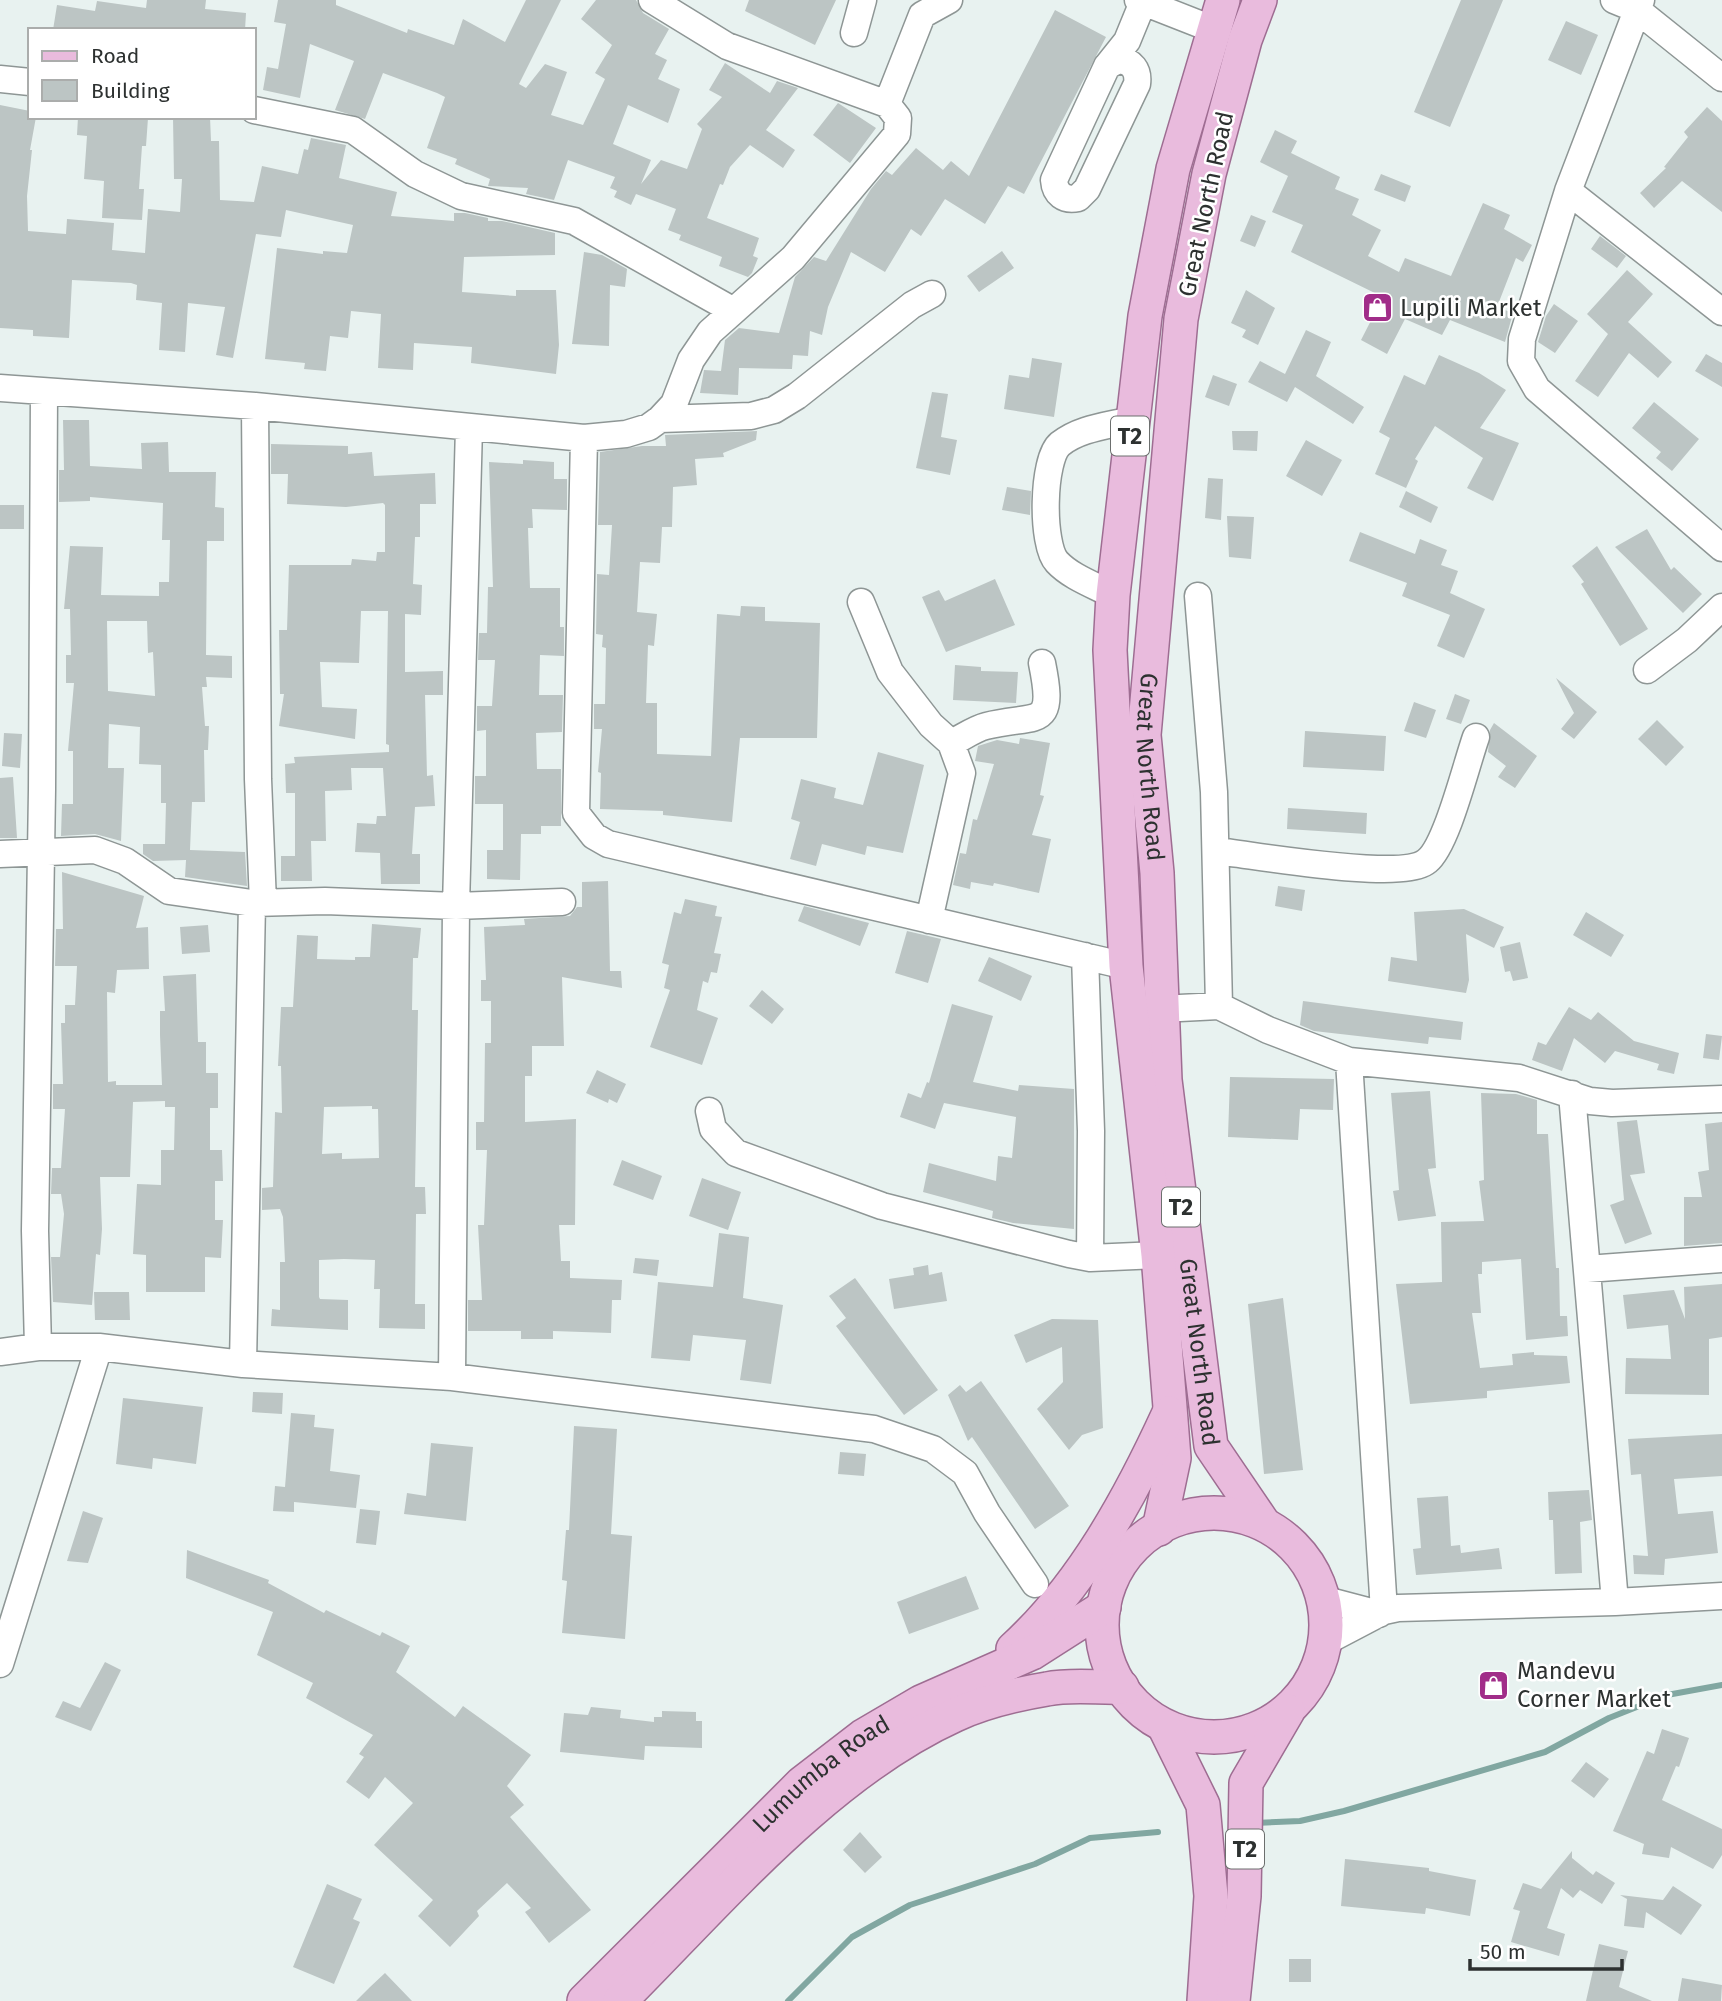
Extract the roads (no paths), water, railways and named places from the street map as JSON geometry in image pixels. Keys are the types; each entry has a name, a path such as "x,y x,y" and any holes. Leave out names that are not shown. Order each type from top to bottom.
{"main road":[{"name":"Great North Road","path":"1260,0 1245,40 1209,174 1181,319 1144,736 1157,873 1160,1009 1165,1080 1211,1446 1264,1524"},
{"name":"Great North Road","path":"1159,1529 1174,1458 1158,1255 1126,966 1113,747 1110,650 1112,595 1145,316 1173,169 1217,15"},
{"path":"988,1672 1044,1620 1095,1548 1136,1486 1170,1412"},
{"path":"1229,1514 1264,1524 1297,1549 1312,1572 1322,1599 1326,1629 1323,1643 1314,1671 1289,1709 1268,1724 1243,1734 1216,1738 1190,1736 1164,1728 1140,1711 1122,1688 1107,1655 1103,1631 1104,1607 1111,1584 1123,1562 1139,1544 1159,1529 1193,1516 1229,1514"},
{"name":"Lumumba Road","path":"584,2001 802,1783 863,1736 921,1702 1032,1653 1104,1607"},
{"name":"Lumumba Road","path":"620,2001 822,1801 892,1749 956,1715 997,1701 1050,1688 1122,1688"},
{"name":"T2","path":"1233,2001 1244,1896 1246,1783 1289,1709"},
{"name":"T2","path":"1164,1728 1203,1805 1211,1896 1204,2001"}],"street":[{"path":"0,388 255,406 584,438 626,434 649,427 674,404 691,360 703,342 732,310 764,287 793,258 898,134 898,118 887,104 727,46 652,0"},
{"path":"854,33 863,0"},
{"path":"887,104 922,15 949,0"},
{"path":"1146,3 1217,15"},
{"path":"1146,3 1137,84 1087,190 1078,198 1066,198 1057,191 1054,180 1107,66 1127,41 1146,3"},
{"path":"1722,78 1630,3 1522,340 1521,361 1536,389 1567,418 1722,548"},
{"path":"1107,66 1124,61 1137,72"},
{"path":"0,79 28,82"},
{"path":"256,110 353,130 415,174 461,195 574,221 732,310"},
{"path":"1568,191 1722,312"},
{"path":"660,419 751,416 774,410 797,396 912,305 932,294"},
{"path":"38,1347 34,1231 41,850 44,392"},
{"path":"243,1364 257,903 255,406"},
{"path":"1112,595 1072,574 1056,561 1047,547 1048,463 1058,445 1080,432 1131,420"},
{"path":"452,1377 456,906 469,427"},
{"path":"584,438 576,814 583,825 608,844 1126,966"},
{"path":"1198,596 1216,850 1219,1006"},
{"path":"861,602 890,672 931,725 951,743 962,774 929,919"},
{"path":"1647,670 1687,640 1722,607"},
{"path":"951,743 983,727 1034,719 1044,710 1049,697 1042,663"},
{"path":"1216,850 1388,871 1426,862 1439,845 1476,737"},
{"path":"0,854 41,850 95,850 125,861 169,891 257,903 325,901 456,906 562,902"},
{"path":"1085,956 1091,1131 1090,1258"},
{"path":"1160,1009 1219,1006 1268,1030 1349,1061 1518,1078 1612,1103 1722,1099"},
{"path":"1349,1061 1382,1612"},
{"path":"1573,1094 1615,1602"},
{"path":"709,1111 713,1129 736,1153 882,1206 1090,1258 1158,1255"},
{"path":"1587,1269 1722,1259"},
{"path":"0,1352 38,1347 99,1347 243,1364 452,1377 874,1429 933,1449 965,1473 987,1513 1035,1584"},
{"path":"0,1664 99,1347"},
{"path":"1322,1599 1382,1612 1722,1595"},
{"path":"1323,1643 1382,1612"}],"waterway":[{"path":"1255,1823 1300,1821 1344,1811 1545,1752 1609,1718 1667,1695 1722,1685"},
{"path":"788,2001 852,1937 910,1905 1035,1864 1090,1838 1158,1832"}],"place":[{"name":"Lupili Market","path":"1377,308"},
{"name":"Mandevu Corner Market","path":"1494,1685"}]}
